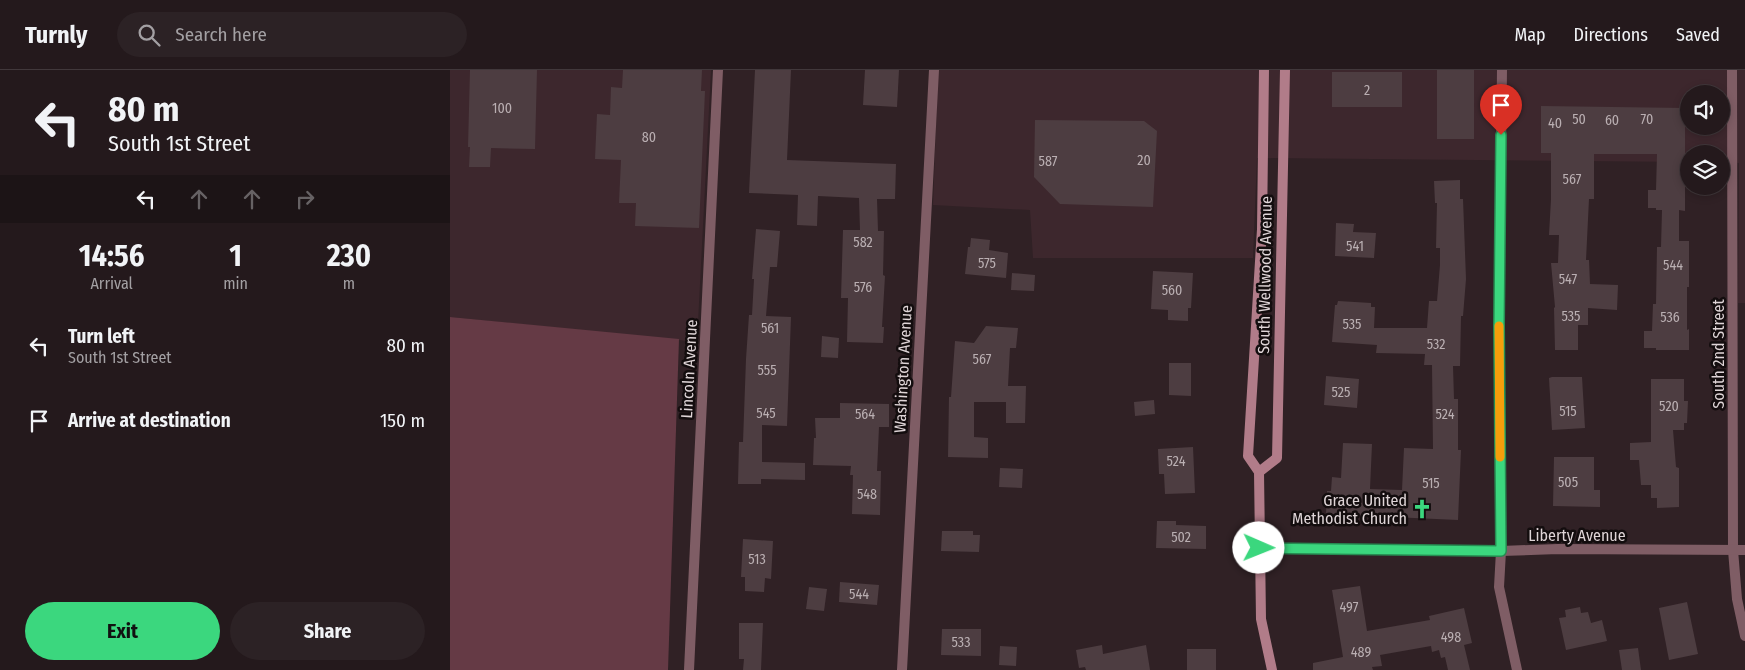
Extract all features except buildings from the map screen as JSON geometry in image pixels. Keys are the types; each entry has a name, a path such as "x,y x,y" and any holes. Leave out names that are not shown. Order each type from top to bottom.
{"main road":[{"name":"South Wellwood Avenue","path":"1264,70 1262,229 1248,456 1259,472 1261,619 1272,670"},
{"name":"South Wellwood Avenue","path":"1259,472 1277,458 1286,70"}],"street":[{"name":"Lincoln Avenue","path":"689,670 718,70"},
{"name":"Washington Avenue","path":"902,670 934,70"},
{"path":"1502,70 1499,325 1501,551 1499,587 1517,670"},
{"name":"South 2nd Street","path":"1732,70 1734,224 1732,550 1737,599 1745,636"},
{"name":"Liberty Avenue","path":"1259,548 1501,551 1558,549 1745,550"}],"shaded area":[{"path":"450,70 711,70 697,342 450,317"},
{"path":"938,70 1745,70 1745,303 1738,303 1739,163 1730,162 1730,145 1680,145 1680,162 1257,158 1253,258 1033,258 1030,210 933,205"},
{"path":"450,317 679,339 668,670 450,670"}],"slow traffic":[{"path":"1499,326 1500,457"}],"place":[{"name":"Grace United Methodist Church","path":"1422,509"}],"route":[{"path":"1259,548 1501,551 1499,325 1501,135"}]}
